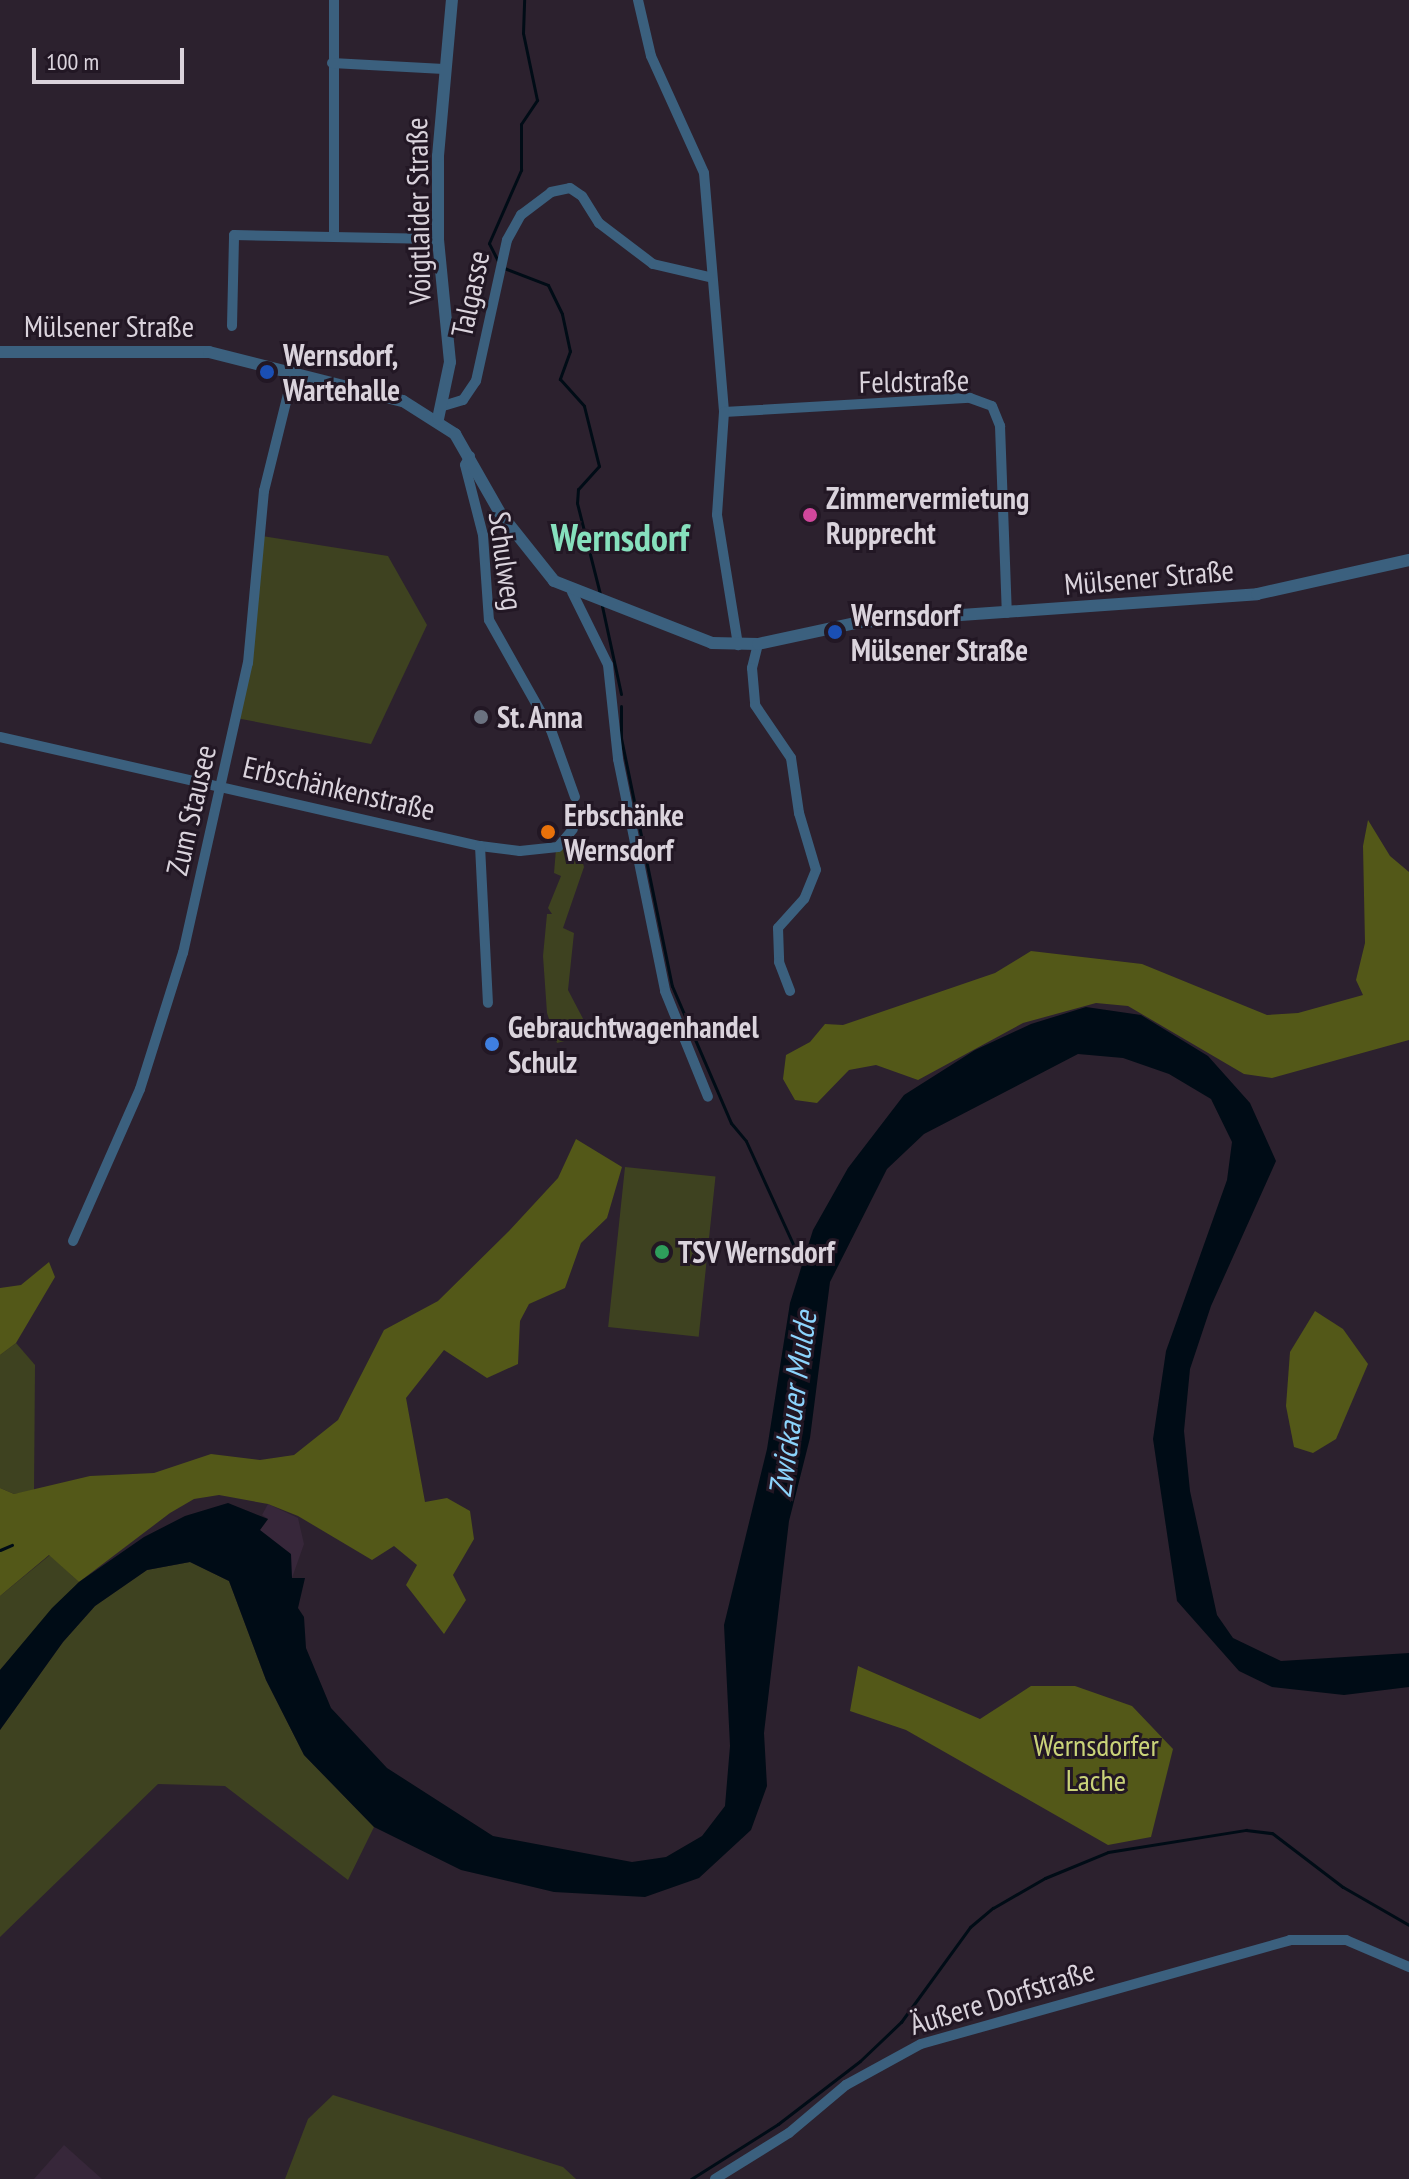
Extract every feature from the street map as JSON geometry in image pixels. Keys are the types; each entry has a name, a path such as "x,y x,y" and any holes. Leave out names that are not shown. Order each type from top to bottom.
{"street":[{"path":"334,0 334,236"},
{"name":"Voigtlaider Straße","path":"438,419 450,362 438,239 444,69 452,0"},
{"path":"638,0 651,56 704,173 709,277 724,412 717,515 738,645"},
{"path":"332,63 444,69"},
{"name":"Talgasse","path":"443,406 463,400 476,381 500,263 521,215 551,192 570,188 609,233 653,264 709,277"},
{"path":"232,326 234,235 438,239"},
{"name":"Mülsener Straße","path":"0,352 179,349 403,401 438,419 470,456 500,513 528,553 572,592 683,636 738,645 758,644 861,622 1007,613 1307,586 1409,560"},
{"name":"Zum Stausee","path":"73,1241 140,1089 183,953 248,663 264,491 293,374"},
{"name":"Feldstraße","path":"724,412 970,398 992,406 1000,426 1007,613"},
{"name":"Schulweg","path":"470,456 465,465 483,535 489,620 551,730 575,797"},
{"path":"572,592 608,665 618,759 665,991 708,1097"},
{"path":"758,644 752,668 755,705 791,758 799,813 816,870 804,899 778,928 779,962 790,991"},
{"name":"Erbschänkenstraße","path":"0,737 221,785 282,805 480,846 520,851 558,847 573,829"},
{"path":"480,846 488,1003"},
{"name":"Äußere Dorfstraße","path":"715,2179 789,2133 846,2085 921,2044 1261,1945 1335,1938 1409,1967"}],"shaded area":[{"path":"268,1504 298,1518 304,1544 292,1578 260,1530 268,1519 262,1515"},
{"path":"64,2145 102,2179 34,2179"}],"green space":[{"path":"262,536 388,556 427,625 371,744 236,718"},
{"path":"1368,820 1390,856 1409,872 1409,1040 1272,1078 1244,1074 1128,1006 1096,1003 1023,1023 918,1080 876,1065 849,1070 817,1103 795,1100 783,1079 786,1055 810,1042 825,1024 843,1025 995,973 1031,951 1142,964 1267,1015 1298,1013 1363,995 1356,980 1365,943 1363,846"},
{"path":"576,838 584,867 563,928 574,933 568,990 591,1034 557,1043 547,1013 543,956 547,914 552,914 548,908 561,876 554,873 556,849"},
{"path":"576,1139 622,1167 607,1218 581,1243 565,1288 529,1304 520,1321 518,1364 487,1378 444,1350 406,1398 425,1502 447,1498 470,1511 474,1539 453,1575 466,1600 444,1634 406,1585 417,1565 394,1546 372,1560 298,1516 268,1504 219,1495 194,1499 170,1513 79,1582 49,1555 0,1596 0,1488 14,1494 90,1476 154,1473 211,1454 260,1460 294,1455 338,1420 384,1330 438,1301 509,1231 558,1178"},
{"name":"TSV Wernsdorf","path":"625,1167 716,1177 699,1337 608,1327"},
{"path":"49,1262 55,1277 16,1343 0,1355 0,1288 21,1285"},
{"path":"1315,1311 1343,1329 1368,1364 1336,1439 1313,1453 1294,1447 1286,1406 1290,1352"},
{"path":"16,1343 35,1365 34,1491 14,1494 0,1488 0,1355"},
{"path":"50,1555 79,1582 0,1670 0,1596"},
{"path":"190,1562 229,1581 266,1680 304,1755 374,1827 348,1880 225,1786 158,1784 0,1937 0,1730 63,1642 95,1606 147,1570"},
{"name":"Wernsdorfer Lache","path":"858,1666 980,1719 1031,1686 1075,1686 1132,1706 1173,1749 1151,1837 1108,1845 906,1730 850,1711"},
{"path":"333,2095 563,2167 576,2179 285,2179 308,2119"}],"water":[{"name":"Zwickauer Mulde","path":"1086,1007 1141,1015 1208,1056 1250,1103 1276,1161 1211,1306 1190,1369 1184,1431 1190,1491 1217,1615 1233,1638 1281,1661 1409,1653 1409,1687 1344,1695 1272,1687 1239,1671 1177,1601 1153,1439 1166,1351 1227,1180 1232,1142 1211,1099 1169,1074 1123,1058 1078,1054 924,1134 887,1169 830,1282 810,1438 789,1521 764,1733 767,1786 751,1830 699,1878 645,1897 554,1892 461,1870 374,1827 304,1755 266,1680 229,1581 190,1562 147,1570 95,1606 63,1642 0,1730 0,1670 52,1608 79,1582 144,1537 185,1516 228,1503 268,1519 260,1530 291,1554 292,1578 305,1578 298,1608 304,1617 306,1648 331,1708 387,1768 493,1836 632,1862 666,1857 702,1836 725,1806 730,1746 724,1625 767,1449 790,1303 813,1230 848,1168 904,1095 975,1050 1031,1024"}],"waterway":[{"path":"499,263 489,243 521,170 521,124 537,100 523,33 524,0"},
{"path":"504,268 548,285 562,314 570,351 560,379 584,406 599,466 578,489 577,503 600,594"},
{"path":"602,606 621,694"},
{"path":"621,706 621,738 672,986 731,1123 746,1141 803,1266"},
{"path":"0,1550 12,1545"},
{"path":"691,2179 778,2124 860,2061 901,2022 970,1927 993,1908 1045,1878 1108,1852 1246,1830 1272,1833 1343,1887 1409,1925"}],"place":[{"name":"Wernsdorf, Wartehalle","path":"267,372"},
{"name":"Zimmervermietung Rupprecht","path":"810,515"},
{"name":"Wernsdorf Mülsener Straße","path":"835,632"},
{"name":"St. Anna","path":"481,717"},
{"name":"Erbschänke Wernsdorf","path":"548,832"},
{"name":"Gebrauchtwagenhandel Schulz","path":"492,1044"},
{"name":"TSV Wernsdorf","path":"662,1252"}],"district":[{"name":"Wernsdorf","path":"620,537"}]}
